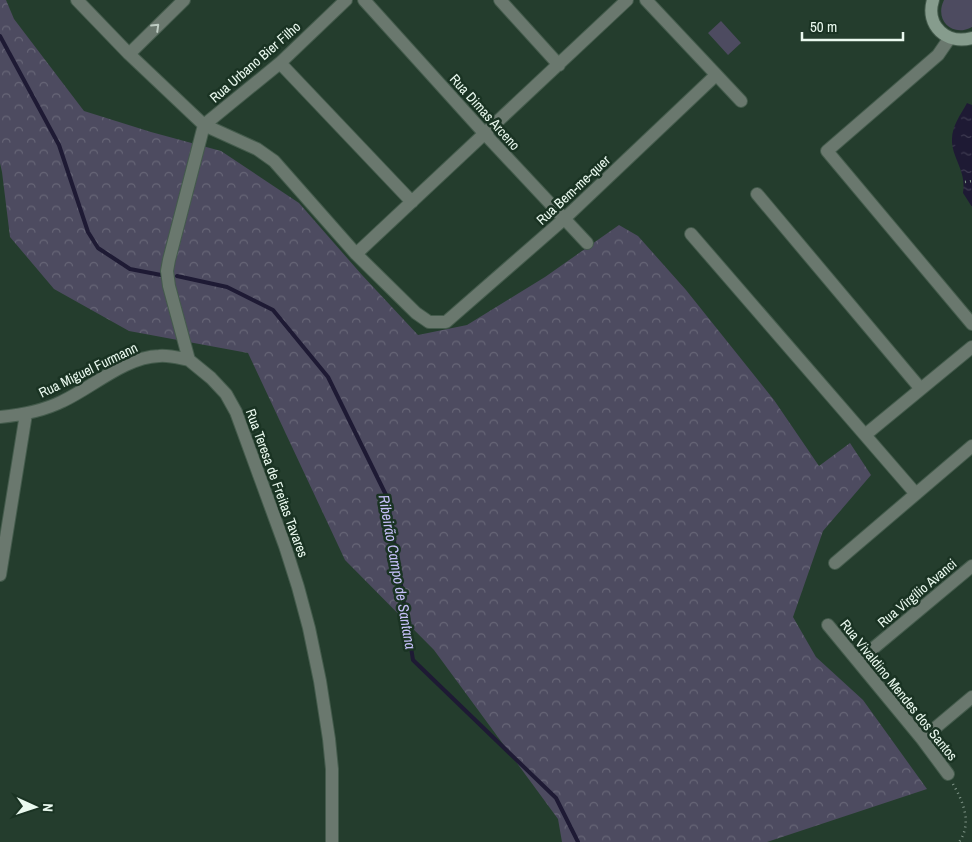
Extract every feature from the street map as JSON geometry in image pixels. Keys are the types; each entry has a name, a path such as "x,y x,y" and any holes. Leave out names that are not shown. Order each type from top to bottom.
{"main road":[{"path":"930,2 931,17 941,34 949,39 969,42"}],"street":[{"path":"77,0 128,54 204,125 266,154 356,254 627,0"},
{"path":"128,54 184,0"},
{"name":"Rua Urbano Bier Filho","path":"204,125 280,63 346,0"},
{"name":"Rua Dimas Arceno","path":"364,0 587,243"},
{"path":"500,0 559,64"},
{"path":"646,0 741,101"},
{"path":"949,39 938,55 827,151 972,324"},
{"path":"280,63 412,202"},
{"name":"Rua Bem-me-quer","path":"356,254 416,313 429,322 446,322 564,219 716,75"},
{"path":"189,360 173,307 167,271 204,125"},
{"path":"758,194 920,388"},
{"path":"691,234 916,494"},
{"path":"865,435 972,347"},
{"name":"Rua Miguel Furmann","path":"0,417 39,411 65,400 129,364 144,358 158,356 189,360"},
{"name":"Rua Teresa de Freitas Tavares","path":"189,360 226,394 236,412 298,587 320,680 329,739 333,778 332,842"},
{"path":"0,575 26,414"},
{"path":"835,563 972,446"},
{"name":"Rua Virgílio Avanci","path":"858,661 972,566"},
{"name":"Rua Vivaldino Mendes dos Santos","path":"828,625 922,739 948,774"},
{"path":"922,739 972,697"}],"path":[{"path":"965,182 972,181"},
{"path":"948,774 967,813 968,824 965,834 958,842"}],"green space":[{"path":"0,0 6,0 14,19 84,111 221,151 299,203 418,335 467,325 545,277 619,225 638,236 686,290 774,400 819,466 850,443 871,475 823,531 793,617 816,657 863,700 927,789 767,842 562,842 558,819 434,650 345,560 248,353 129,331 54,289 10,237 0,163"},
{"path":"944,0 972,0 972,27 958,30 952,29 947,25 941,14"},
{"path":"721,21 741,43 728,55 708,33"}],"water":[{"path":"967,103 972,105 972,207 963,193 963,178 952,146 952,134 955,125"}],"waterway":[{"name":"Ribeirão Campo de Santana","path":"0,36 59,145 88,232 98,248 130,269 161,275"},
{"name":"Ribeirão Campo de Santana","path":"177,276 227,287 273,310 328,377 387,497 413,660 556,798 578,842"}]}
